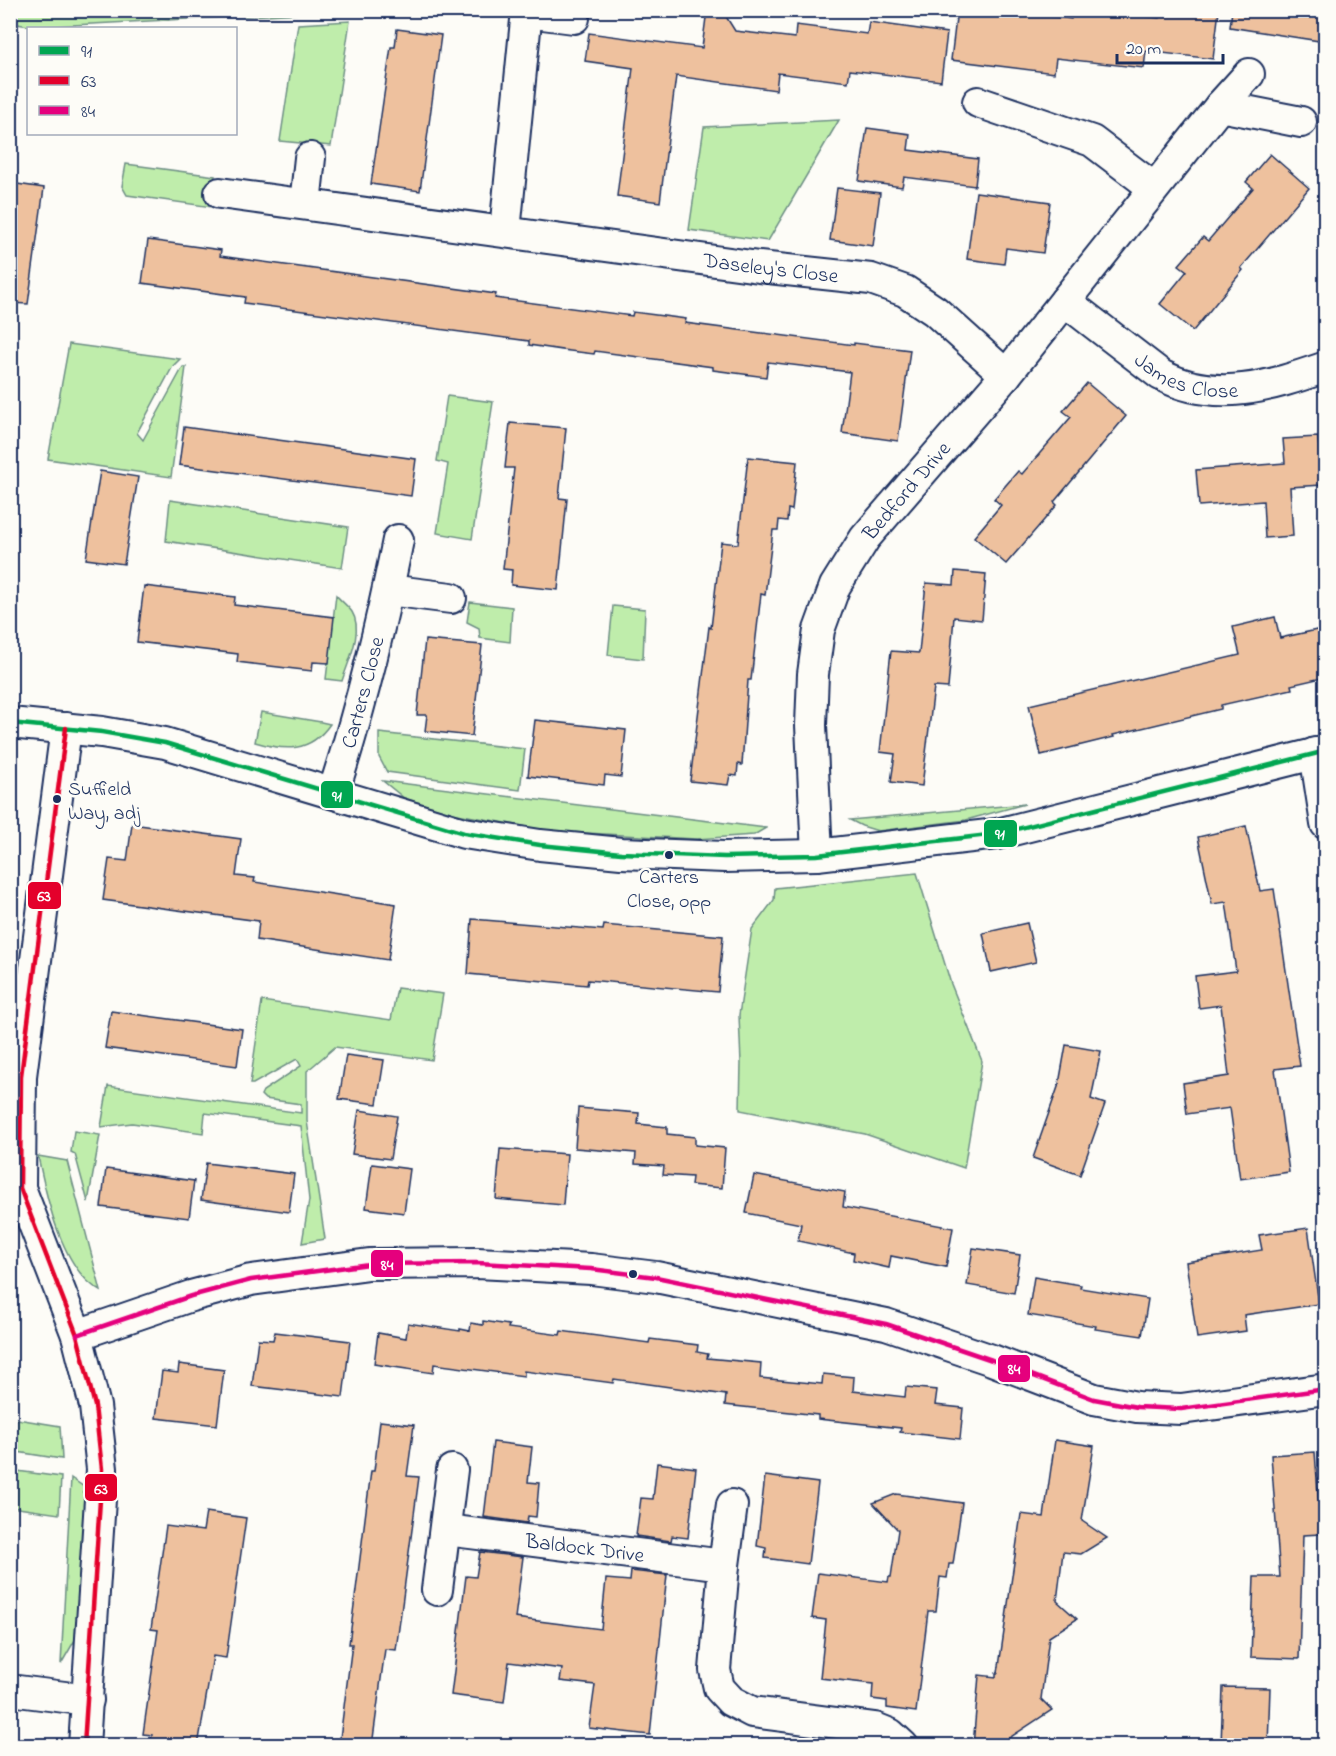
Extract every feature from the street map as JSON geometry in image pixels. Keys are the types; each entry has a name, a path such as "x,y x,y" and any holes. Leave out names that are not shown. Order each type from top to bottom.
{"street":[{"path":"505,231 527,11 574,18"},
{"name":"Bedford Drive","path":"817,855 811,725 813,674 819,630 835,586 865,538 1006,375 1220,106 1249,74"},
{"path":"978,102 1092,141 1154,188"},
{"path":"1220,106 1301,122"},
{"path":"305,204 310,158"},
{"name":"Daseley's Close","path":"220,193 759,267 871,279 905,291 934,311 1006,375"},
{"name":"James Close","path":"1065,301 1161,375 1179,384 1206,390 1239,390 1272,385 1326,367"},
{"name":"Carters Close","path":"333,793 353,728 388,590 398,540"},
{"path":"388,590 451,598"},
{"path":"10,723 102,732 165,743 456,831 540,845 621,853 725,857 817,855 997,834 1320,752 1326,824"},
{"path":"66,728 21,1076 20,1188 78,1335 95,1406 102,1469 84,1746"},
{"path":"78,1335 191,1296 251,1280 369,1264 487,1263 591,1269 656,1277 886,1324 993,1360 1094,1399 1137,1407 1182,1408 1326,1389"},
{"path":"437,1590 452,1470"},
{"path":"732,1505 724,1565 715,1670 719,1688 731,1701 752,1712 875,1728 890,1734 903,1746"},
{"name":"Baldock Drive","path":"446,1530 724,1565"},
{"path":"10,1690 88,1700"}],"green space":[{"path":"11,10 340,11 35,27 11,23"},
{"path":"350,21 331,146 280,141 298,24"},
{"path":"839,120 768,241 689,230 704,127"},
{"path":"126,164 215,176 212,207 127,195 122,186"},
{"path":"69,344 180,359 173,366 137,433 143,440 183,367 186,367 171,477 48,459"},
{"path":"447,396 493,402 472,539 437,533 448,464 437,461"},
{"path":"170,500 348,527 342,568 166,541"},
{"path":"336,595 352,612 356,628 354,646 342,681 326,679"},
{"path":"470,602 512,607 510,642 480,638 479,628 467,622"},
{"path":"613,606 645,609 643,659 608,655"},
{"path":"261,712 330,724 314,740 305,745 277,747 255,742"},
{"path":"379,733 525,749 520,790 387,772 379,757"},
{"path":"383,781 766,828 754,835 696,839 549,831 452,813 404,798"},
{"path":"1025,804 966,820 878,831 850,820"},
{"path":"917,873 951,984 982,1061 964,1168 865,1134 740,1110 739,1015 752,929 774,900 775,888"},
{"path":"397,988 443,994 432,1060 335,1047 307,1071 307,1121 325,1239 302,1243 309,1200 301,1126 205,1113 203,1133 132,1123 101,1127 108,1086 301,1113 301,1104 265,1099 261,1095 263,1091 301,1066 297,1059 250,1084 262,1001 391,1020"},
{"path":"74,1131 100,1135 88,1202 75,1154 71,1152"},
{"path":"38,1156 67,1161 101,1291 87,1281 66,1250 51,1211"},
{"path":"11,1418 60,1426 62,1459 11,1451"},
{"path":"10,1470 61,1477 59,1514 11,1507"},
{"path":"71,1478 84,1487 83,1536 75,1640 61,1664"}],"building":[{"path":"707,10 722,10 735,31 795,38 796,25 867,34 869,22 947,33 941,81 850,70 848,82 778,73 776,90 676,76 660,202 617,196 633,68 585,61 589,33 702,48"},
{"path":"957,10 1004,10 1071,19 1072,10 1159,18 1160,10 1219,10 1213,59 1146,51 1144,68 1056,58 1054,73 951,60"},
{"path":"1232,10 1326,10 1326,42 1230,27"},
{"path":"397,29 441,35 420,191 371,184 391,47 395,47"},
{"path":"867,128 910,134 908,150 978,159 975,186 904,177 902,187 859,181"},
{"path":"1270,154 1309,188 1241,268 1243,270 1193,331 1160,304 1187,271 1179,265 1203,237 1208,241 1253,188 1246,182"},
{"path":"10,183 44,188 28,304 10,303"},
{"path":"837,188 880,193 873,246 830,240"},
{"path":"976,192 1050,202 1043,253 1006,248 1004,264 967,259"},
{"path":"148,240 221,250 220,256 496,294 495,298 632,316 633,312 686,319 685,323 910,350 898,441 842,433 850,372 768,362 766,377 713,370 713,367 595,351 594,354 562,350 529,345 529,341 244,303 245,297 142,283"},
{"path":"1087,383 1126,416 1054,502 1057,505 1006,564 974,537 1001,505 994,499 1018,471 1022,474 1071,417 1063,411"},
{"path":"510,423 566,428 559,498 567,499 558,590 511,585 512,570 503,569 514,468 505,468"},
{"path":"184,427 416,459 411,496 179,465"},
{"path":"1318,437 1322,485 1290,487 1293,536 1265,538 1263,501 1199,506 1196,470 1285,463 1283,439"},
{"path":"748,457 797,462 792,510 788,509 787,521 779,520 778,530 773,530 765,595 761,594 751,680 748,680 742,765 738,764 737,776 730,775 728,785 690,781 721,542 738,544"},
{"path":"100,471 138,477 124,564 86,559"},
{"path":"955,571 986,574 982,620 954,617 948,688 934,687 922,786 891,782 895,754 880,752 891,651 919,653 926,583 954,585"},
{"path":"144,586 235,597 234,605 334,617 329,663 313,662 312,671 237,662 238,654 137,642"},
{"path":"1275,617 1280,638 1326,628 1326,677 1291,685 1292,689 1221,705 1221,709 1041,755 1029,705 1240,655 1233,627"},
{"path":"425,640 482,645 472,736 425,731 427,715 417,715"},
{"path":"535,720 626,730 621,777 605,775 604,785 528,776"},
{"path":"132,824 241,839 236,876 255,878 254,882 396,904 388,960 257,940 259,921 103,900 109,859 127,861"},
{"path":"1246,826 1260,891 1274,889 1300,1066 1275,1069 1289,1172 1240,1179 1230,1108 1187,1114 1183,1083 1229,1076 1221,1005 1199,1008 1195,976 1236,971 1226,902 1212,904 1198,837"},
{"path":"472,919 603,930 604,925 723,936 718,992 588,980 587,985 468,974"},
{"path":"1027,923 1036,962 991,972 983,933"},
{"path":"111,1011 242,1029 237,1066 105,1048"},
{"path":"1066,1045 1101,1051 1091,1099 1105,1104 1080,1175 1033,1158 1059,1084"},
{"path":"346,1055 384,1060 377,1104 339,1099"},
{"path":"578,1108 639,1113 638,1124 667,1127 667,1134 695,1137 695,1145 725,1148 722,1188 691,1185 692,1177 663,1175 664,1166 635,1164 636,1153 575,1148"},
{"path":"359,1110 397,1116 390,1159 352,1154"},
{"path":"500,1149 567,1154 563,1205 496,1199"},
{"path":"206,1163 294,1174 289,1212 201,1200"},
{"path":"372,1164 410,1169 404,1213 366,1208"},
{"path":"106,1169 194,1181 189,1218 101,1207"},
{"path":"754,1175 845,1192 843,1207 953,1228 946,1267 891,1256 889,1268 853,1260 854,1253 798,1241 801,1224 746,1213"},
{"path":"1308,1228 1319,1304 1244,1315 1246,1331 1197,1338 1186,1262 1262,1250 1259,1235"},
{"path":"973,1248 1020,1255 1014,1293 967,1285"},
{"path":"1034,1277 1081,1285 1080,1288 1148,1299 1142,1336 1028,1315"},
{"path":"483,1321 509,1325 508,1328 560,1335 561,1331 649,1343 650,1339 698,1345 697,1352 708,1354 707,1358 761,1363 760,1378 822,1384 823,1374 854,1377 853,1391 905,1397 906,1387 937,1390 935,1405 963,1408 960,1439 900,1432 901,1428 818,1419 818,1415 725,1405 726,1395 614,1379 613,1383 524,1371 524,1376 434,1364 433,1373 374,1364 378,1333 406,1338 408,1323 470,1331 471,1323 483,1325"},
{"path":"275,1332 350,1341 343,1397 252,1386 258,1339 273,1340"},
{"path":"179,1364 224,1370 217,1425 156,1418 162,1371 178,1373"},
{"path":"380,1421 414,1425 407,1476 419,1477 396,1650 385,1649 372,1746 339,1746 352,1644 349,1644 371,1471 374,1471"},
{"path":"1055,1440 1094,1446 1082,1521 1107,1538 1081,1554 1063,1552 1057,1601 1077,1619 1049,1637 1041,1699 1052,1710 997,1746 973,1746 979,1675 996,1677 998,1673 1021,1514 1044,1517"},
{"path":"493,1442 532,1447 528,1482 539,1483 536,1517 528,1516 527,1523 484,1517"},
{"path":"1315,1452 1321,1534 1303,1535 1299,1659 1251,1657 1254,1577 1280,1577 1271,1455"},
{"path":"657,1463 696,1468 688,1538 672,1536 671,1541 636,1536 641,1498 653,1499"},
{"path":"765,1476 818,1483 808,1564 765,1558 766,1548 757,1546"},
{"path":"896,1494 962,1503 953,1564 949,1564 947,1578 940,1577 936,1611 928,1611 916,1712 887,1708 887,1701 872,1699 873,1684 820,1678 826,1620 812,1618 818,1573 888,1582 891,1577 898,1530 873,1503"},
{"path":"206,1512 246,1518 226,1658 213,1656 198,1746 150,1746 152,1735 143,1734 158,1630 151,1629 166,1526 203,1531"},
{"path":"480,1552 523,1557 515,1618 601,1629 606,1579 630,1581 631,1571 667,1575 650,1735 589,1728 595,1685 560,1681 562,1669 509,1662 504,1702 451,1695 466,1576 476,1577"},
{"path":"1223,1687 1270,1688 1268,1746 1221,1746"}],"transit line":[{"name":"91","path":"10,723 102,732 165,743 464,833 540,845 621,853 725,857 817,855 997,834 1326,751"},
{"name":"63","path":"66,728 21,1076 20,1188 77,1335 95,1406 102,1469 84,1746"},
{"name":"84","path":"77,1335 191,1296 251,1280 369,1264 477,1263 591,1269 656,1277 886,1324 992,1360 1094,1399 1137,1407 1181,1409 1326,1389"}],"place":[{"name":"Suffield Way, adj","path":"57,799"},
{"name":"Carters Close, opp","path":"669,855"}]}
